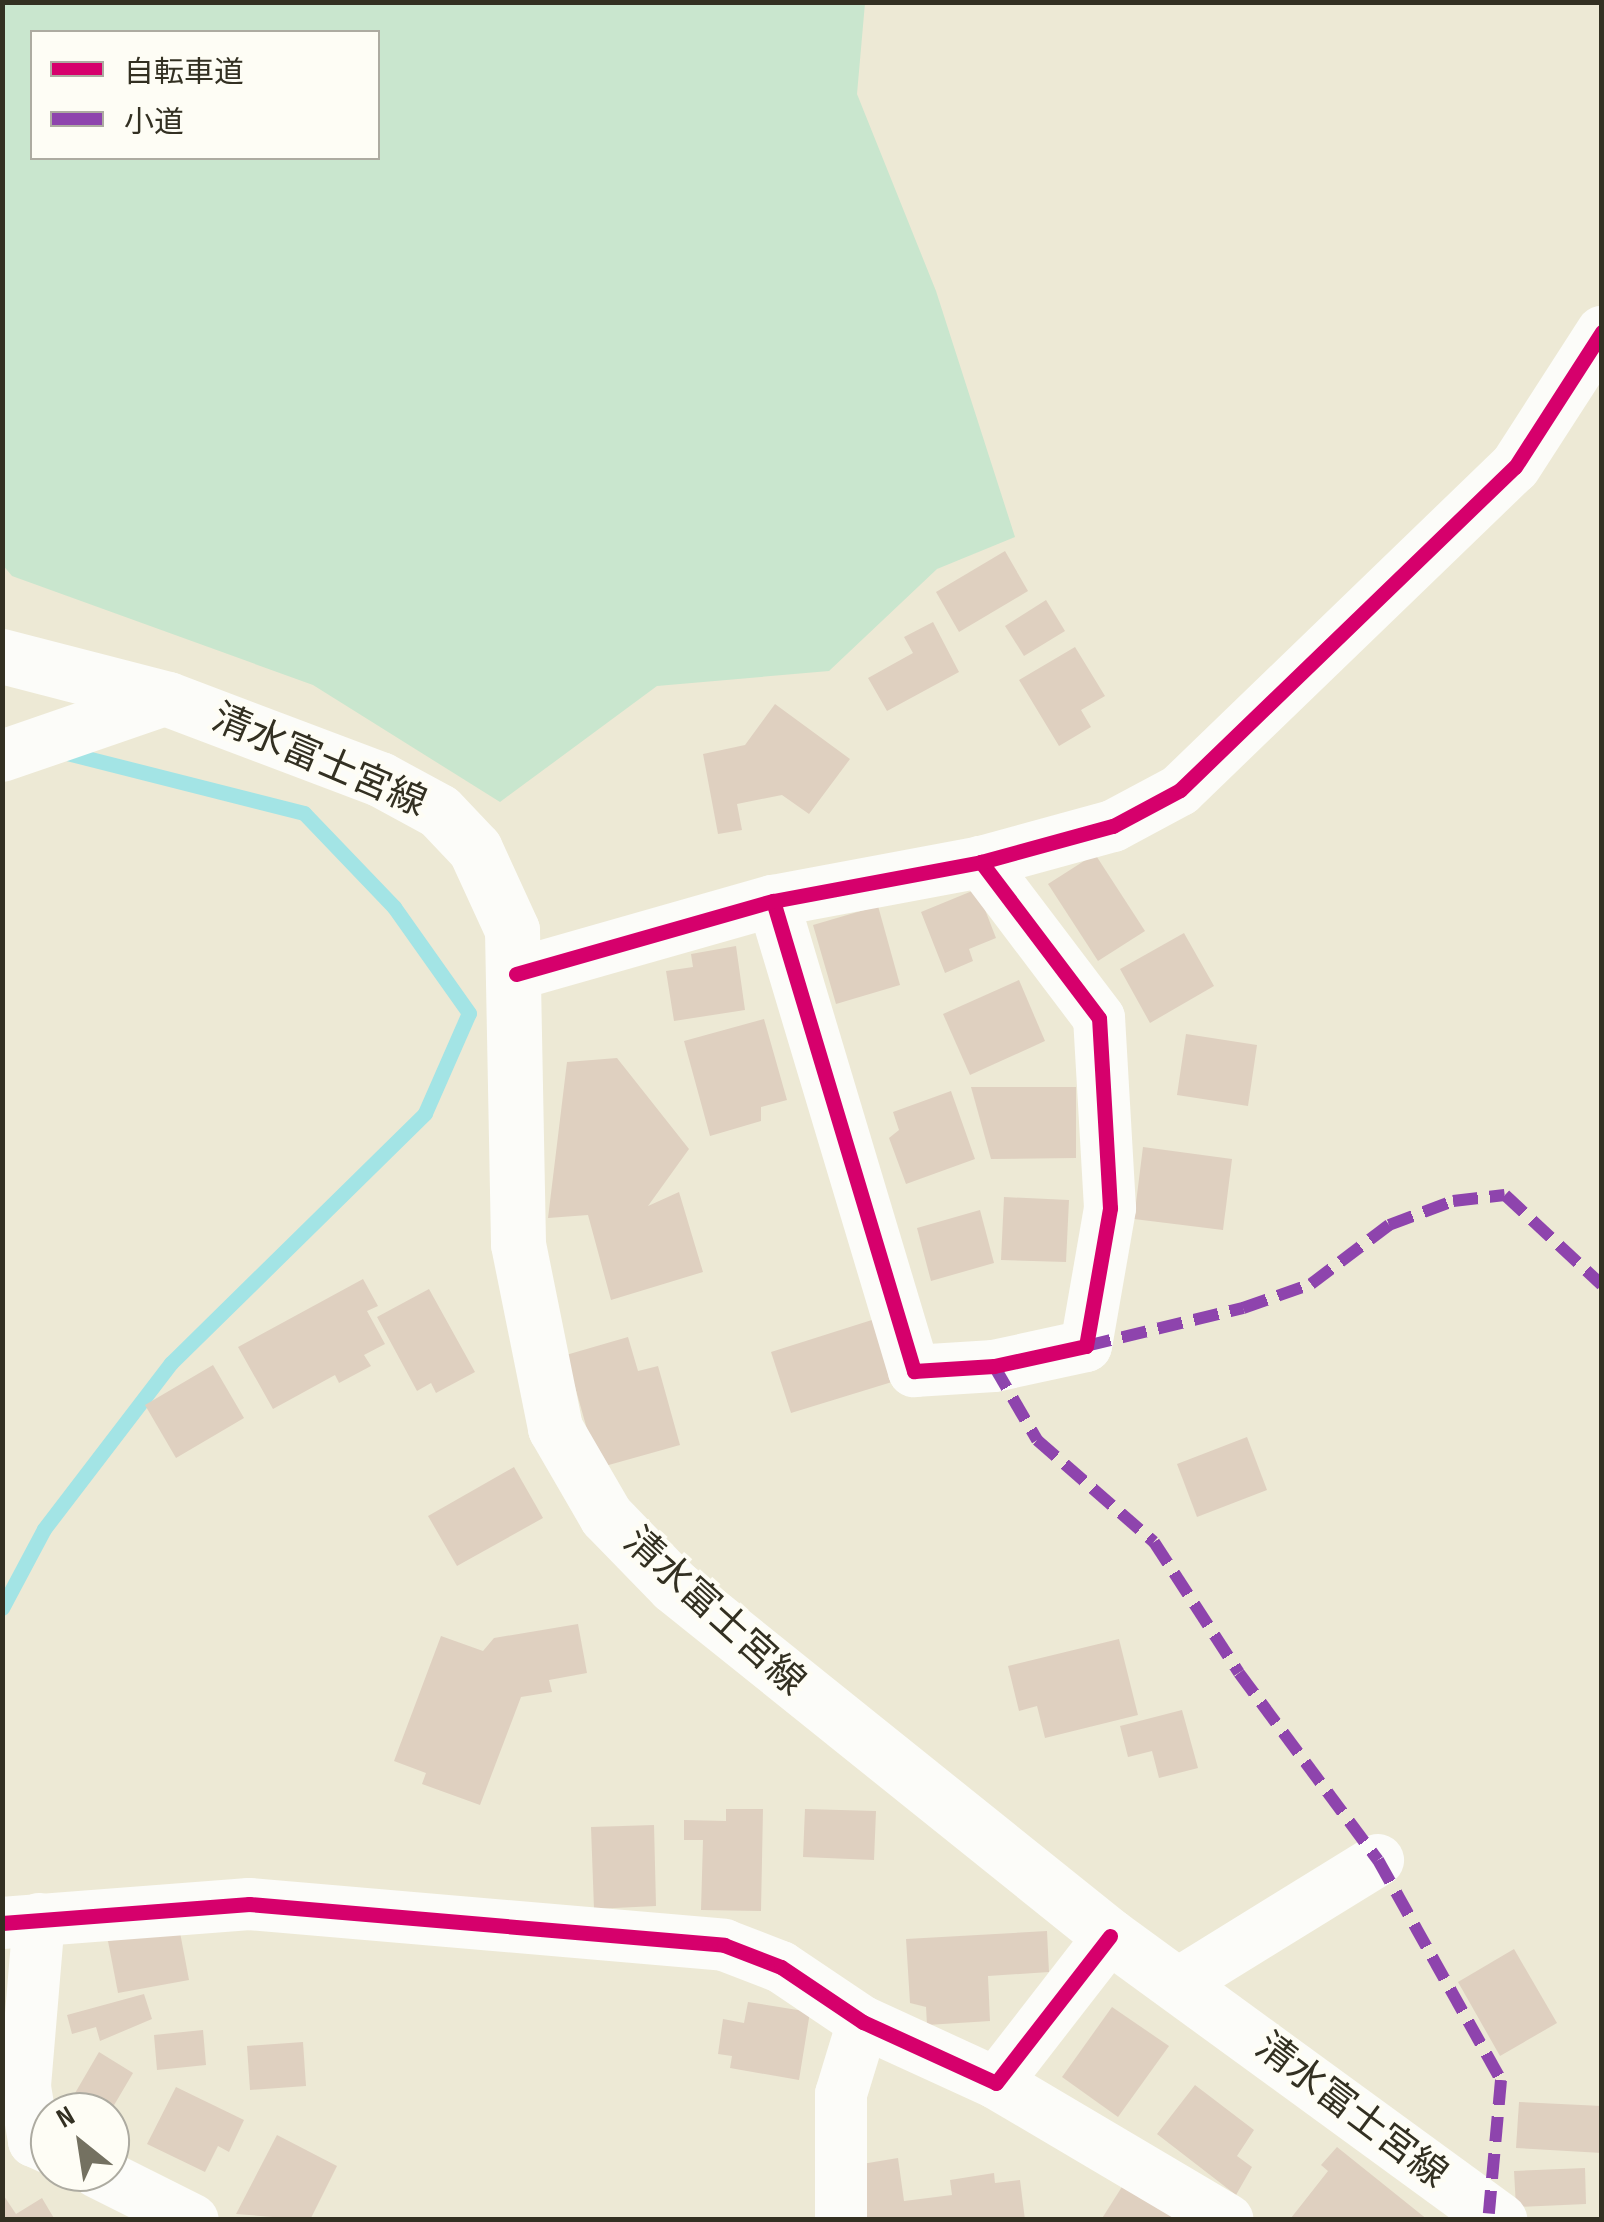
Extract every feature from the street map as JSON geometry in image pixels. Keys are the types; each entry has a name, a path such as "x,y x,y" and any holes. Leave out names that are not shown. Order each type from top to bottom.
{"main road":[{"name":"清水富士宮線","path":"2,656 168,699 380,780 438,810 475,849 495,885 512,930 516,974 518,1244 533,1340 555,1428 606,1516 674,1586 1110,1936 1500,2220"}],"street":[{"path":"516,974 774,902 981,862 1113,826 1180,790 1515,467 1602,332"},
{"path":"2,756 168,699"},
{"path":"774,902 914,1371 994,1366 1086,1346 1110,1208 1099,1018 981,862"},
{"path":"1179,1983 1378,1860"},
{"path":"30,2119 24,2087 21,1921 249,1904 724,1945 781,1967 863,2022 996,2083 1228,2220"},
{"path":"996,2083 1110,1936"},
{"path":"841,2220 841,2094 863,2022"},
{"path":"130,2188 193,2220"}],"green space":[{"path":"3,2 865,3 857,94 936,291 1015,537 937,569 829,671 657,686 500,802 313,685 12,576 2,564"}],"building":[{"path":"1005,551 1028,591 959,632 936,592"},
{"path":"1046,600 1065,631 1024,656 1005,626"},
{"path":"933,622 959,672 887,711 868,678 913,653 904,637"},
{"path":"1075,647 1105,696 1081,710 1091,727 1059,746 1019,680"},
{"path":"775,704 850,759 809,814 782,795 737,804 742,830 718,834 703,754 745,745"},
{"path":"1095,854 1145,931 1098,961 1048,884"},
{"path":"977,889 996,938 969,949 973,961 945,973 921,912"},
{"path":"878,906 900,985 836,1004 813,925"},
{"path":"1184,933 1214,986 1150,1023 1120,969"},
{"path":"736,946 745,1010 674,1021 666,971 693,967 691,954"},
{"path":"1019,980 1045,1041 970,1075 943,1014"},
{"path":"764,1019 787,1100 761,1107 761,1121 710,1136 684,1041"},
{"path":"1186,1034 1257,1045 1248,1106 1177,1095"},
{"path":"617,1058 689,1149 648,1206 679,1192 703,1272 611,1300 588,1215 548,1218 567,1062"},
{"path":"971,1087 1076,1087 1076,1158 991,1159"},
{"path":"951,1091 975,1159 906,1184 889,1138 899,1130 893,1112"},
{"path":"1143,1147 1232,1159 1223,1230 1134,1219"},
{"path":"1004,1197 1069,1200 1066,1262 1001,1260"},
{"path":"980,1210 994,1263 931,1281 917,1228"},
{"path":"363,1279 378,1306 367,1311 385,1344 364,1355 371,1366 339,1383 335,1375 273,1409 238,1347"},
{"path":"429,1289 475,1372 436,1393 431,1383 417,1391 377,1317"},
{"path":"875,1319 892,1382 791,1413 771,1352"},
{"path":"628,1337 638,1371 658,1366 680,1445 598,1468 566,1355"},
{"path":"213,1365 244,1418 176,1458 145,1405"},
{"path":"1247,1437 1267,1490 1197,1517 1177,1464"},
{"path":"514,1467 543,1518 457,1566 428,1516"},
{"path":"578,1624 587,1673 549,1680 552,1692 521,1697 480,1805 422,1784 426,1773 394,1761 441,1636 483,1651 494,1638"},
{"path":"1119,1639 1138,1715 1045,1738 1037,1706 1019,1711 1008,1666"},
{"path":"1182,1710 1198,1768 1159,1778 1152,1751 1128,1757 1120,1726"},
{"path":"726,1809 763,1809 761,1911 701,1910 703,1840 684,1840 684,1820 726,1821"},
{"path":"805,1809 876,1811 874,1860 803,1857"},
{"path":"654,1825 656,1906 594,1909 591,1827"},
{"path":"179,1927 189,1980 118,1993 108,1941"},
{"path":"1047,1931 1049,1972 988,1976 990,2021 927,2025 926,2007 910,2003 906,1939"},
{"path":"1514,1949 1557,2023 1500,2056 1458,1982"},
{"path":"144,1994 152,2019 100,2041 96,2027 72,2034 67,2015"},
{"path":"748,2002 810,2012 799,2080 730,2068 732,2056 718,2054 723,2019 744,2023"},
{"path":"1112,2007 1169,2046 1118,2117 1062,2077"},
{"path":"203,2030 206,2065 157,2070 154,2035"},
{"path":"303,2042 306,2086 250,2090 247,2046"},
{"path":"99,2052 133,2073 122,2092 76,2092"},
{"path":"1195,2085 1254,2130 1237,2156 1252,2167 1236,2195 1157,2134"},
{"path":"176,2087 244,2120 229,2152 218,2146 205,2172 147,2144"},
{"path":"1519,2102 1602,2106 1602,2153 1516,2148"},
{"path":"277,2135 337,2166 310,2220 236,2214"},
{"path":"1337,2147 1428,2220 1291,2218 1328,2171 1321,2165"},
{"path":"898,2158 904,2201 952,2195 950,2180 994,2173 995,2183 1020,2180 1025,2220 857,2220 850,2166"},
{"path":"1585,2168 1586,2204 1516,2207 1514,2171"},
{"path":"1125,2182 1183,2220 1101,2220"},
{"path":"2,2193 16,2214 42,2198 55,2220 2,2220"}],"waterway":[{"path":"2,1608 44,1529 171,1363 425,1113 469,1013 394,907 304,813 59,751"}],"marked path":[{"path":"1086,1346 1243,1308 1311,1284 1389,1225 1453,1201 1505,1195 1602,1285"},
{"path":"994,1366 1037,1440 1154,1542 1239,1673 1378,1860 1501,2080 1489,2213"}],"cycle path":[{"path":"516,974 773,901 981,862 1113,826 1180,790 1515,467 1602,332"},
{"path":"773,901 914,1371 994,1366 1086,1346 1110,1208 1099,1018 981,862"},
{"path":"2,1923 249,1904 724,1945 781,1967 863,2022 996,2083 1110,1936"}]}
